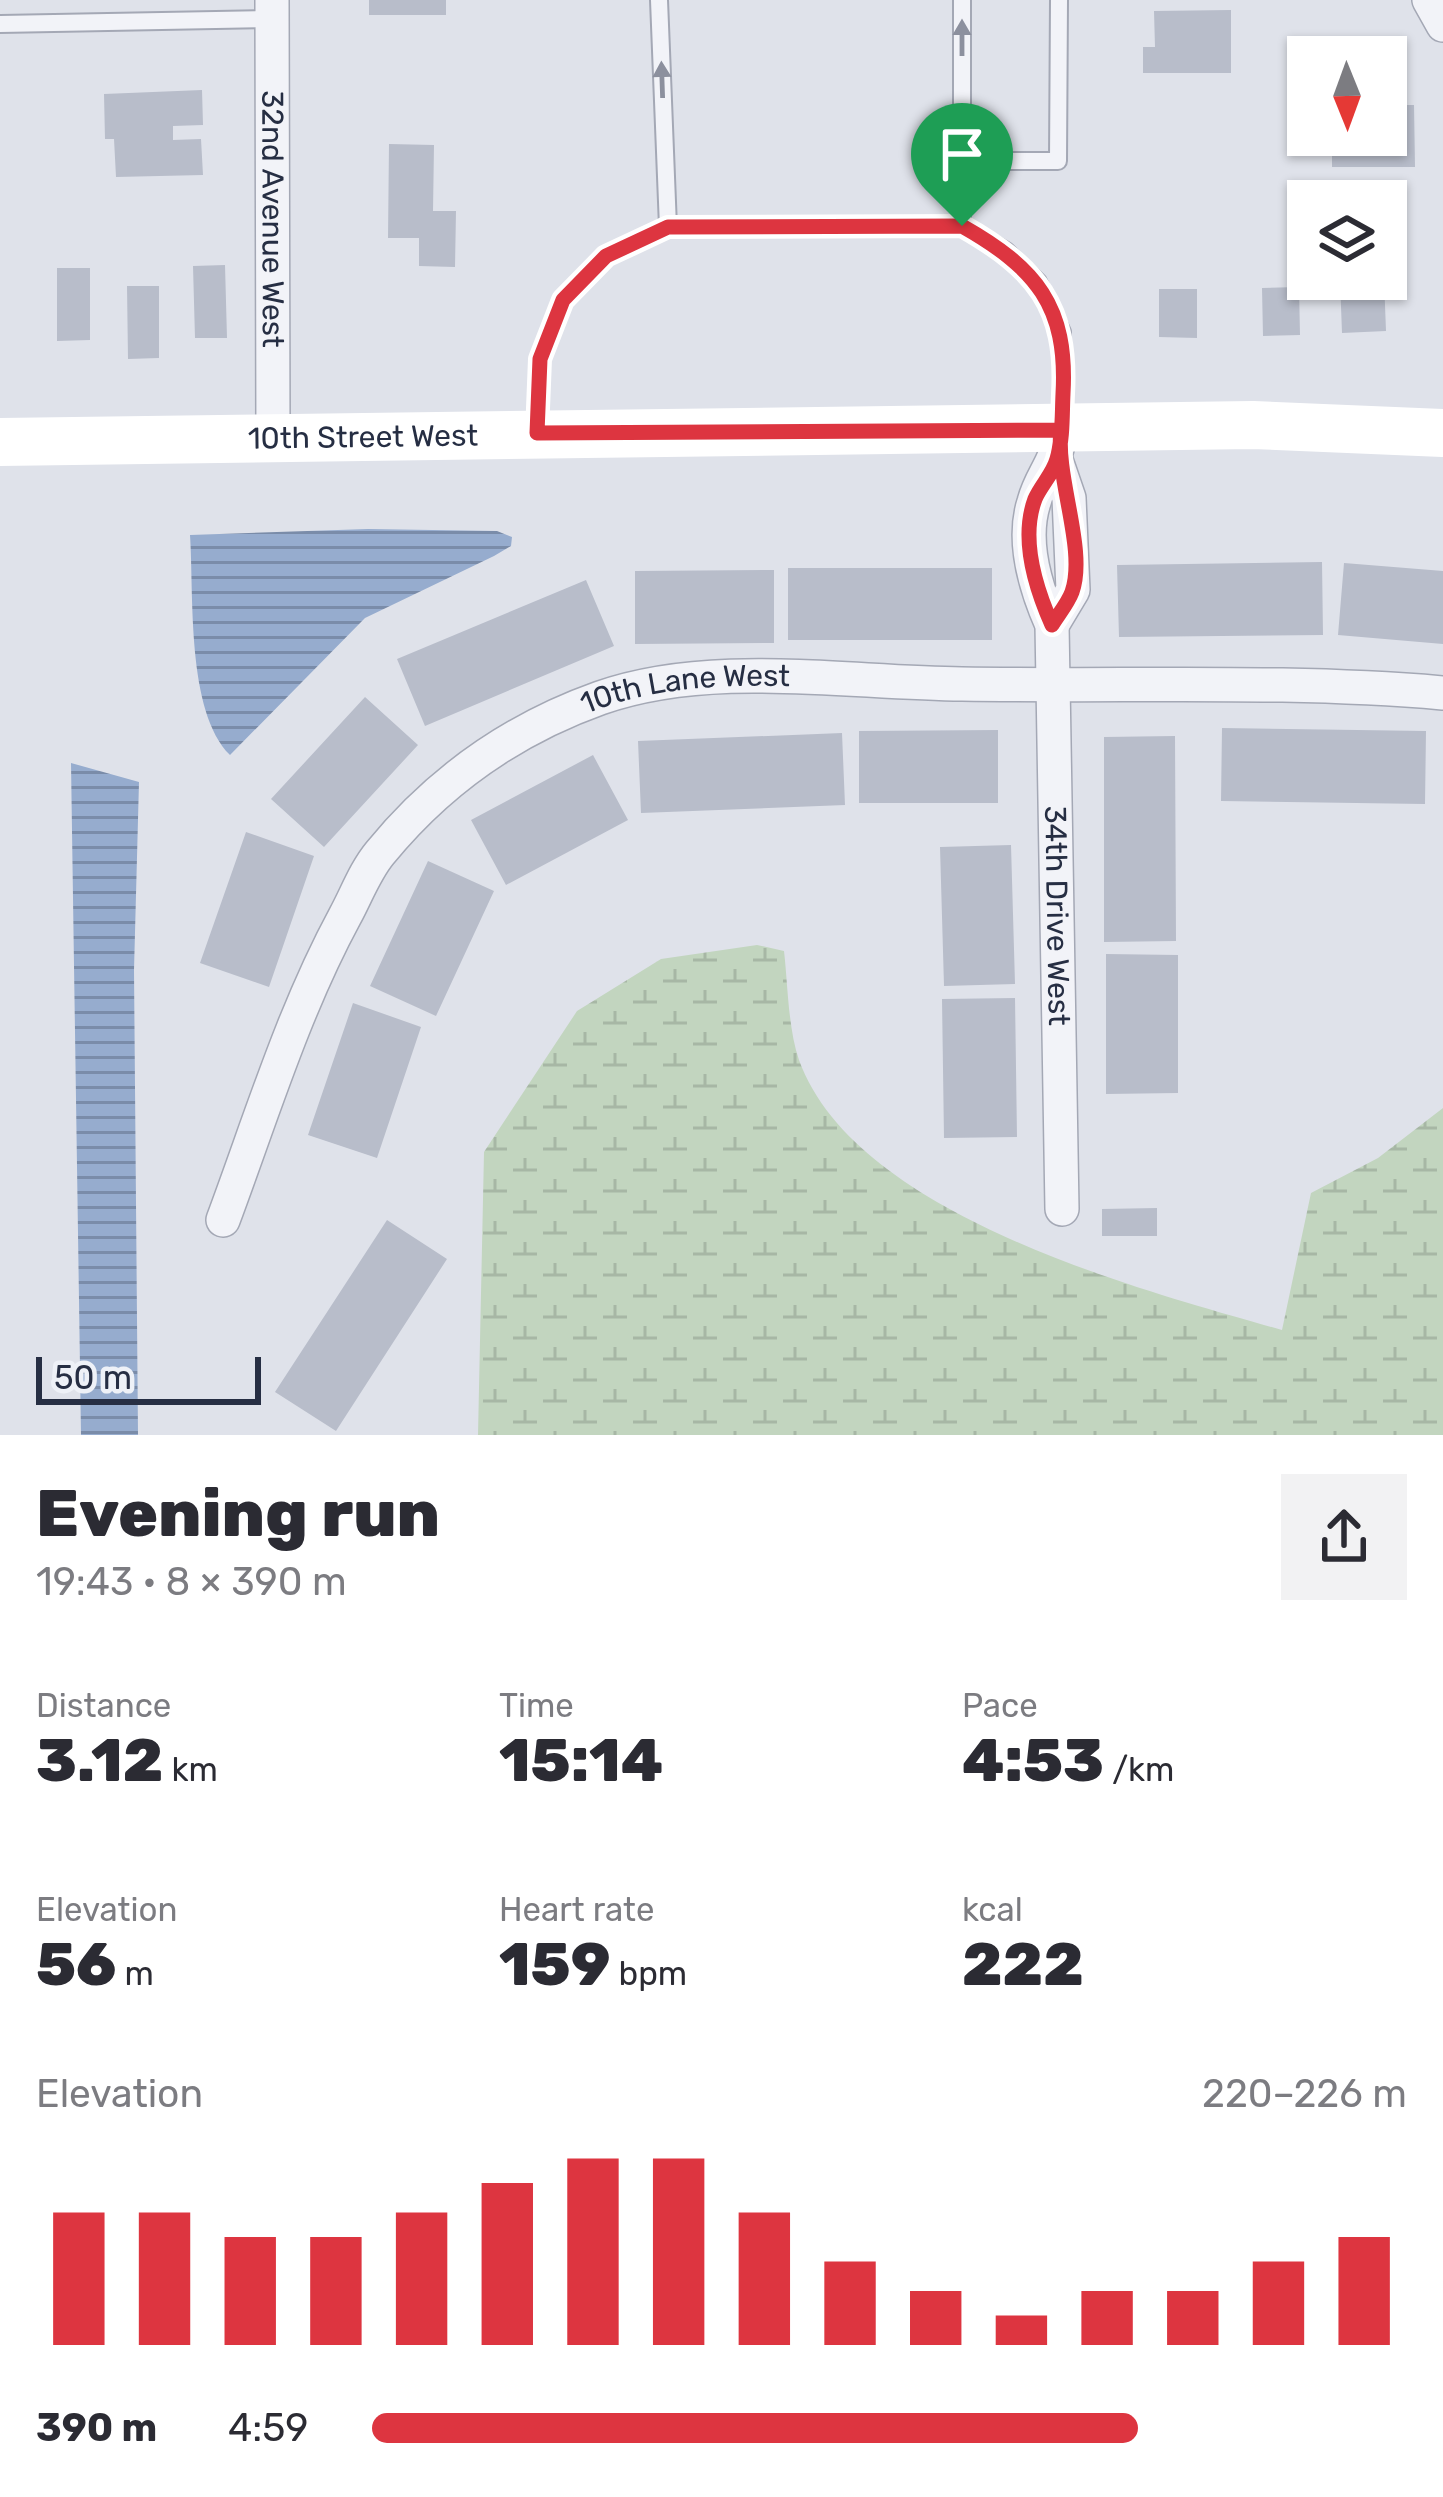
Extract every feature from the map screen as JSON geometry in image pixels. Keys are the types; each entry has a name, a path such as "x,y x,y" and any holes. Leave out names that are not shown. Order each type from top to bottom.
{"street":[{"path":"1429,0 1443,25"},
{"name":"32nd Avenue West","path":"272,10 273,439"},
{"name":"10th Street West","path":"0,442 537,433 1059,446 1253,425 1443,433"},
{"name":"34th Drive West","path":"1059,446 1033,502 1032,579 1052,625 1062,1209"},
{"name":"10th Lane West","path":"223,1220 317,968 376,856 433,795 512,736 603,697 690,680 1053,686 1227,681 1443,693"}],"lane":[{"path":"659,0 668,227"},
{"path":"962,0 962,226"},
{"path":"962,161 1058,160 1059,0"},
{"path":"0,24 272,10"},
{"path":"537,433 540,359 563,300 606,256 668,227 962,226 1006,251 1038,282 1054,315 1065,362 1059,446"}],"green space":[{"path":"757,945 784,951 799,1060 830,1114 878,1162 938,1203 1008,1238 1154,1292 1282,1330 1311,1193 1378,1158 1443,1108 1443,1435 478,1435 484,1152 577,1011 661,959"}],"water":[{"path":"368,529 497,531 512,537 511,546 494,556 365,618 230,755 216,735 199,682 190,535"},
{"path":"71,763 139,782 134,970 138,1435 81,1435"}],"building":[{"path":"369,0 446,0 446,15 369,15"},
{"path":"1231,10 1231,73 1143,73 1143,47 1155,47 1154,11"},
{"path":"202,90 203,125 173,126 173,140 201,139 203,175 116,177 114,139 105,139 104,94"},
{"path":"1407,105 1414,105 1415,167 1332,167 1332,156 1407,156"},
{"path":"389,144 434,145 433,211 456,211 455,267 419,266 419,238 388,238"},
{"path":"225,265 227,338 195,338 193,266"},
{"path":"57,268 90,268 90,340 57,341"},
{"path":"127,286 159,286 159,358 128,359"},
{"path":"1287,287 1287,300 1299,300 1300,335 1263,336 1262,288"},
{"path":"1159,289 1197,289 1197,338 1159,337"},
{"path":"1341,300 1385,300 1386,331 1342,333"},
{"path":"1322,562 1323,635 1119,637 1117,565"},
{"path":"1344,563 1443,571 1443,644 1338,635"},
{"path":"788,568 992,568 992,640 788,640"},
{"path":"774,570 774,643 635,644 635,571"},
{"path":"586,580 614,646 425,726 397,659"},
{"path":"365,697 418,745 324,847 271,799"},
{"path":"1222,728 1426,731 1425,804 1221,801"},
{"path":"998,730 998,803 859,803 859,731"},
{"path":"842,733 845,805 641,813 638,741"},
{"path":"1175,736 1176,941 1104,942 1104,737"},
{"path":"593,755 628,820 506,885 471,820"},
{"path":"246,832 314,856 269,987 200,963"},
{"path":"1011,845 1015,984 944,986 940,847"},
{"path":"428,861 494,891 436,1016 370,986"},
{"path":"1106,954 1178,955 1178,1093 1106,1094"},
{"path":"1015,998 1017,1137 944,1138 942,999"},
{"path":"353,1003 421,1027 377,1158 308,1135"},
{"path":"1157,1208 1157,1236 1102,1236 1102,1209"},
{"path":"387,1220 447,1259 336,1431 275,1392"}],"route":[{"path":"962,226 668,227 606,256 563,300 540,359 537,433 1061,430 1057,463 1069,498 1073,590 1052,625 1032,579 1033,502 1057,463 1061,430 1065,362 1062,332 1038,282 1006,251 962,226"}]}
